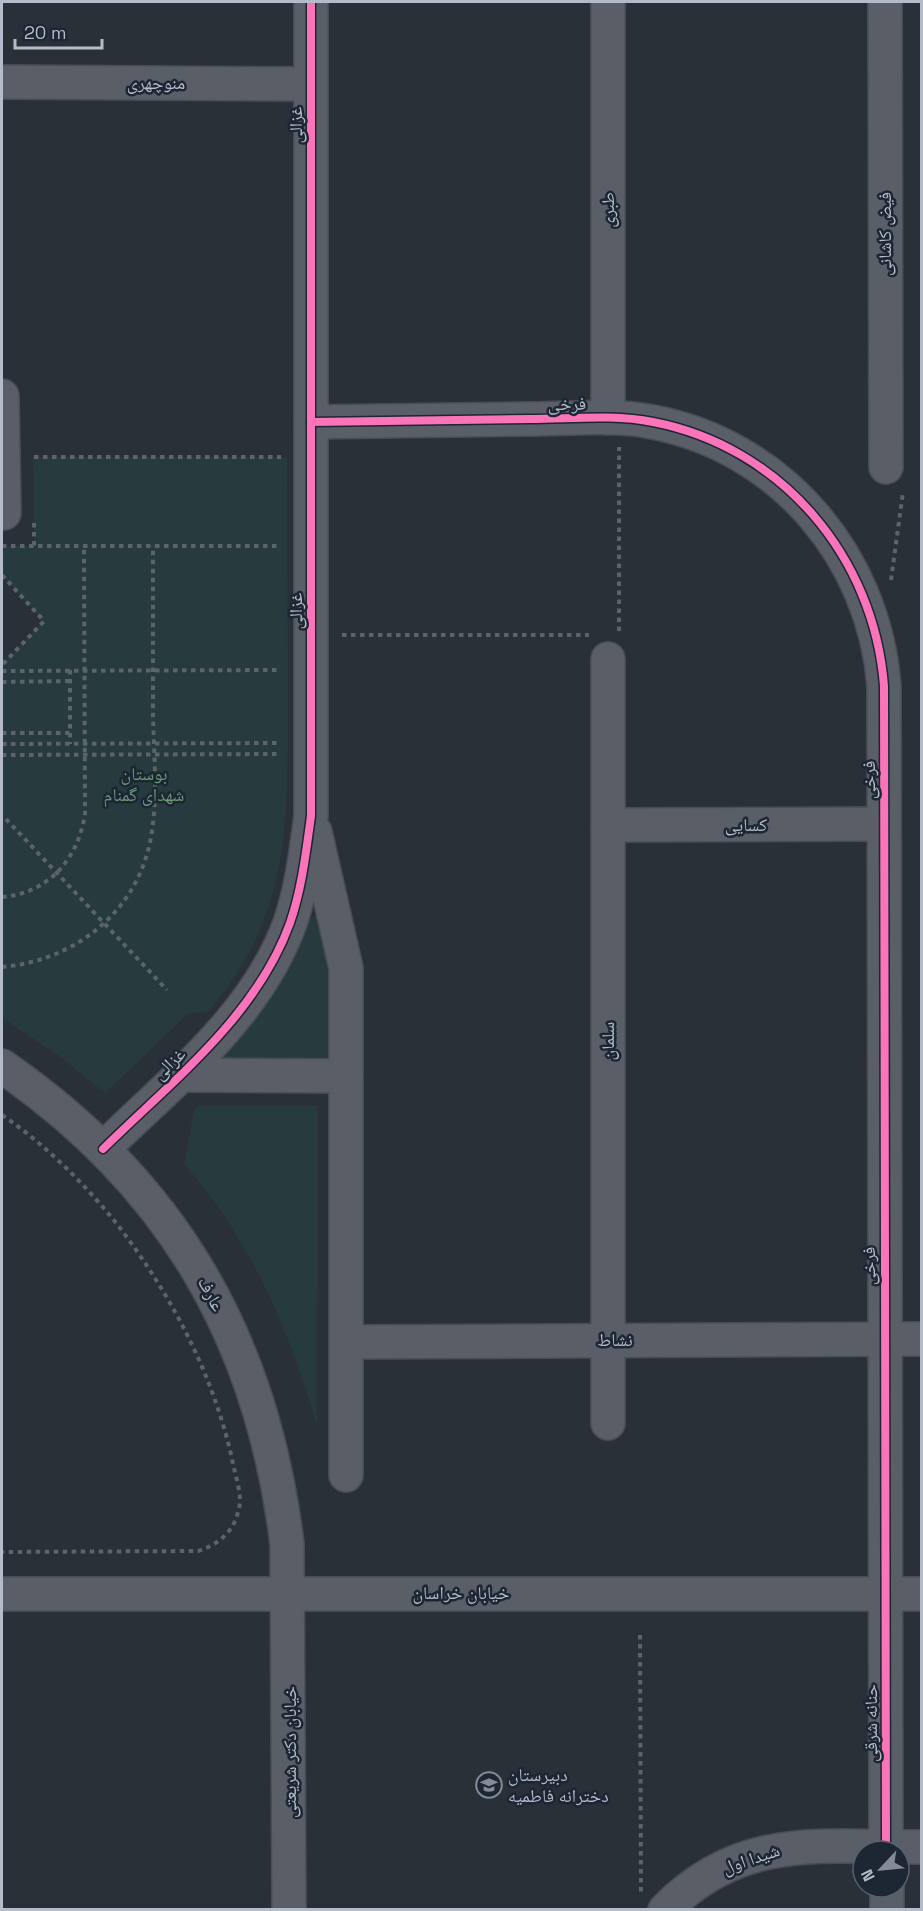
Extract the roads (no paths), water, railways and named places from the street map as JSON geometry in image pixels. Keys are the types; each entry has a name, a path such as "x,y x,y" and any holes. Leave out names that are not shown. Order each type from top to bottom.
{"street":[{"name":"غزالی","path":"103,1149 243,1008 278,953 298,896 311,816 311,2"},
{"name":"طبری","path":"608,2 613,431"},
{"name":"فیض کاشانی","path":"885,2 894,477"},
{"name":"منوچهری","path":"2,82 311,84"},
{"path":"2,396 4,513"},
{"name":"فرخی","path":"311,422 613,431 652,422 685,430 747,458 798,497 837,544 865,599 882,659 886,1594"},
{"name":"سلمان","path":"608,643 608,1423"},
{"name":"غزالی","path":"311,816 346,968 346,1475"},
{"name":"کسایی","path":"608,825 884,824"},
{"name":"عارف","path":"2,1066 35,1089 103,1149 150,1200 182,1244 210,1289 234,1338 254,1387 269,1438 282,1503 290,1594"},
{"name":"غزالی","path":"179,1075 346,1076"},
{"name":"نشاط","path":"346,1342 921,1339"},
{"name":"خیابان خراسان","path":"2,1593 921,1594"},
{"name":"خیابان دکتر شریعتی","path":"290,1594 290,1910"},
{"name":"حنانه شرقی","path":"886,1594 886,1839"},
{"name":"شیدا اول","path":"653,1906 709,1875 758,1853 786,1847 851,1848"}],"place":[{"name":"دبیرستان دخترانه فاطمیه","path":"489,1785"}],"park label":[{"name":"بوستان شهدای گمنام","path":"144,784"}]}
